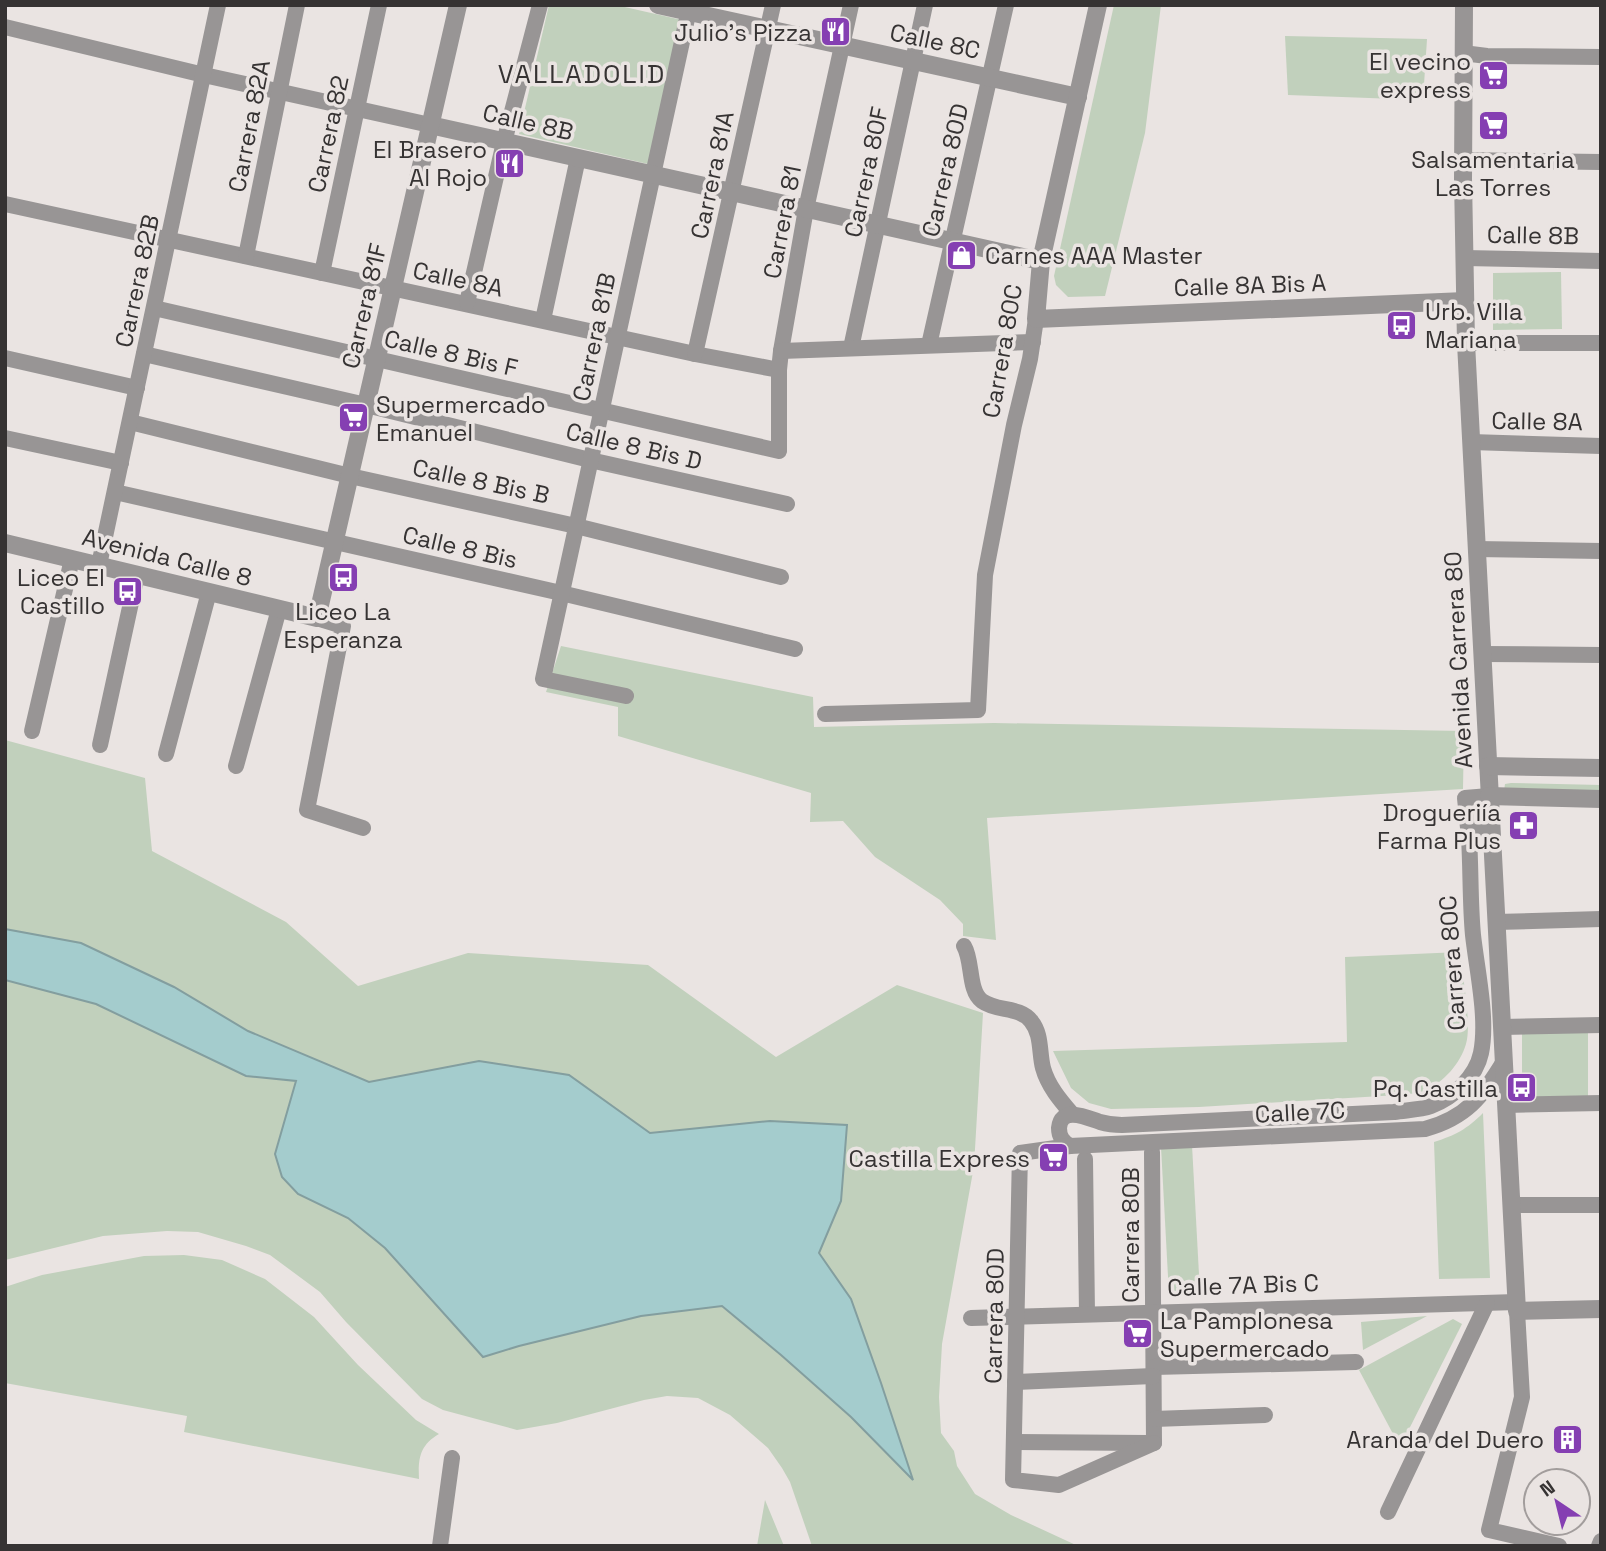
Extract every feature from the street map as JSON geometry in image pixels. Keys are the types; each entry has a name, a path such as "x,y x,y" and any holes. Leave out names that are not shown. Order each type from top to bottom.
{"street":[{"name":"Carrera 82B","path":"99,565 218,5"},
{"name":"Carrera 82A","path":"246,256 297,5"},
{"name":"Carrera 82","path":"321,273 379,5"},
{"name":"Carrera 81F","path":"317,618 458,5"},
{"path":"467,303 504,142 540,5"},
{"name":"Calle 8C","path":"658,5 689,8 767,29 1078,97"},
{"name":"Carrera 81A","path":"695,354 772,5"},
{"name":"Carrera 81","path":"779,451 781,351 806,209 851,5"},
{"name":"Carrera 80F","path":"851,348 925,5"},
{"name":"Carrera 80D","path":"929,345 1006,5"},
{"name":"Carrera 80C","path":"825,713 978,710 985,575 1014,425 1030,359 1041,261 1098,5"},
{"name":"Avenida Carrera 80","path":"1464,5 1466,344 1517,1307"},
{"name":"Carrera 81B","path":"626,696 543,679 689,8"},
{"name":"Calle 8B","path":"5,27 279,92 1041,261"},
{"path":"1464,54 1601,57"},
{"path":"543,320 578,158"},
{"path":"1463,160 1601,162"},
{"name":"Calle 8A","path":"5,204 779,370"},
{"name":"Calle 8B","path":"1465,258 1601,261"},
{"name":"Calle 8A Bis A","path":"1036,319 1465,301"},
{"name":"Calle 8 Bis F","path":"154,308 779,451"},
{"path":"781,351 1032,342"},
{"path":"1466,344 1601,343"},
{"name":"Calle 8 Bis D","path":"144,354 787,504"},
{"path":"5,358 137,388"},
{"name":"Calle 8 Bis B","path":"130,422 350,476 576,526 781,577"},
{"path":"5,438 121,463"},
{"name":"Calle 8A","path":"1471,442 1601,446"},
{"name":"Calle 8 Bis","path":"115,492 795,649"},
{"name":"Avenida Calle 8","path":"5,542 317,618"},
{"path":"1476,549 1601,551"},
{"path":"32,731 72,559"},
{"path":"100,745 137,575"},
{"path":"166,754 209,592"},
{"path":"236,766 279,609"},
{"path":"317,618 343,626 307,810 363,828"},
{"path":"1482,654 1601,655"},
{"path":"1488,766 1601,768"},
{"path":"1489,796 1601,799"},
{"name":"Carrera 80C","path":"1447,1098 1474,1072 1481,1055 1482,1017 1465,798 1489,796"},
{"path":"1469,838 1476,830 1491,824"},
{"path":"1496,922 1601,919"},
{"path":"964,946 968,952 974,990 980,1001 996,1008 1018,1012 1030,1019 1037,1031 1043,1068 1049,1085 1072,1114 1059,1124 1060,1135 1070,1146"},
{"path":"1502,1027 1601,1025"},
{"name":"Calle 7C","path":"1020,1153 1070,1146 1425,1129 1461,1114 1492,1081 1504,1061"},
{"name":"Calle 7C","path":"1072,1114 1107,1124 1136,1125 1394,1112 1430,1107 1447,1098"},
{"path":"1506,1105 1601,1102"},
{"name":"Carrera 80B","path":"1152,1152 1154,1443"},
{"name":"Carrera 80D","path":"1020,1153 1013,1480 1059,1485 1154,1443"},
{"path":"1085,1159 1087,1314"},
{"path":"1511,1205 1601,1205"},
{"path":"1388,1512 1487,1303"},
{"name":"Calle 7A Bis C","path":"971,1318 1487,1303 1517,1307 1601,1310"},
{"path":"1517,1307 1522,1397 1489,1530 1559,1546"},
{"path":"1015,1382 1153,1371 1356,1362"},
{"path":"1154,1419 1265,1415"},
{"path":"1014,1441 1154,1443"},
{"path":"440,1546 452,1458"}],"green space":[{"path":"549,5 616,5 682,20 648,164 519,134"},
{"path":"1114,5 1161,5 1145,133 1105,296 1068,297 1056,285 1054,276"},
{"path":"1285,36 1427,39 1423,100 1288,95"},
{"path":"1561,272 1562,329 1493,330 1493,273"},
{"path":"561,646 813,697 814,727 994,723 1464,731 1463,789 987,818 996,940 963,936 963,924 940,900 875,857 843,821 810,822 811,793 618,736 618,707 546,692"},
{"path":"5,740 145,778 152,851 286,922 358,986 468,953 648,965 776,1057 897,985 983,1013 974,1166 942,1344 939,1397 941,1433 954,1451 957,1466 975,1494 1011,1515 1078,1546 812,1546 790,1482 768,1448 730,1415 698,1398 667,1396 644,1400 557,1423 517,1430 443,1410 422,1399 320,1292 270,1255 198,1232 167,1231 103,1236 5,1260"},
{"path":"1505,784 1601,785 1601,794 1504,791"},
{"path":"1460,952 1467,1012 1466,1044 1460,1059 1450,1072 1438,1083 1418,1093 1199,1107 1111,1109 1089,1103 1071,1088 1053,1051 1347,1042 1345,957"},
{"path":"1522,1032 1588,1032 1588,1098 1522,1098"},
{"path":"1483,1113 1490,1278 1439,1279 1434,1142 1461,1131"},
{"path":"1192,1145 1200,1293 1169,1295 1161,1147"},
{"path":"184,1255 222,1260 265,1279 314,1317 358,1365 416,1420 439,1434 424,1448 419,1465 419,1479 184,1432 187,1416 5,1383 5,1287 42,1275 144,1256"},
{"path":"1427,1316 1363,1350 1361,1322"},
{"path":"1453,1319 1462,1324 1400,1447 1359,1370"},
{"path":"765,1500 784,1546 757,1546"}],"water":[{"path":"5,929 81,943 174,987 248,1031 369,1082 479,1061 569,1075 650,1133 770,1121 847,1125 841,1201 819,1253 851,1299 913,1480 851,1417 722,1306 641,1316 483,1357 385,1248 348,1218 298,1194 282,1177 275,1154 296,1081 246,1076 96,1004 5,980"}],"place":[{"name":"Julio's Pizza","path":"835,32"},
{"name":"El vecino express","path":"1494,75"},
{"name":"Salsamentaria Las Torres","path":"1493,125"},
{"name":"El Brasero Al Rojo","path":"510,163"},
{"name":"Carnes AAA Master","path":"962,255"},
{"name":"Urb. Villa Mariana","path":"1402,325"},
{"name":"Supermercado Emanuel","path":"353,418"},
{"name":"Liceo La Esperanza","path":"343,577"},
{"name":"Liceo El Castillo","path":"128,591"},
{"name":"Drogueriía Farma Plus","path":"1524,826"},
{"name":"Pq. Castilla","path":"1521,1088"},
{"name":"Castilla Express","path":"1053,1158"},
{"name":"La Pamplonesa Supermercado","path":"1137,1334"},
{"name":"Aranda del Duero","path":"1567,1439"}],"district":[{"name":"VALLADOLID","path":"582,74"}]}
